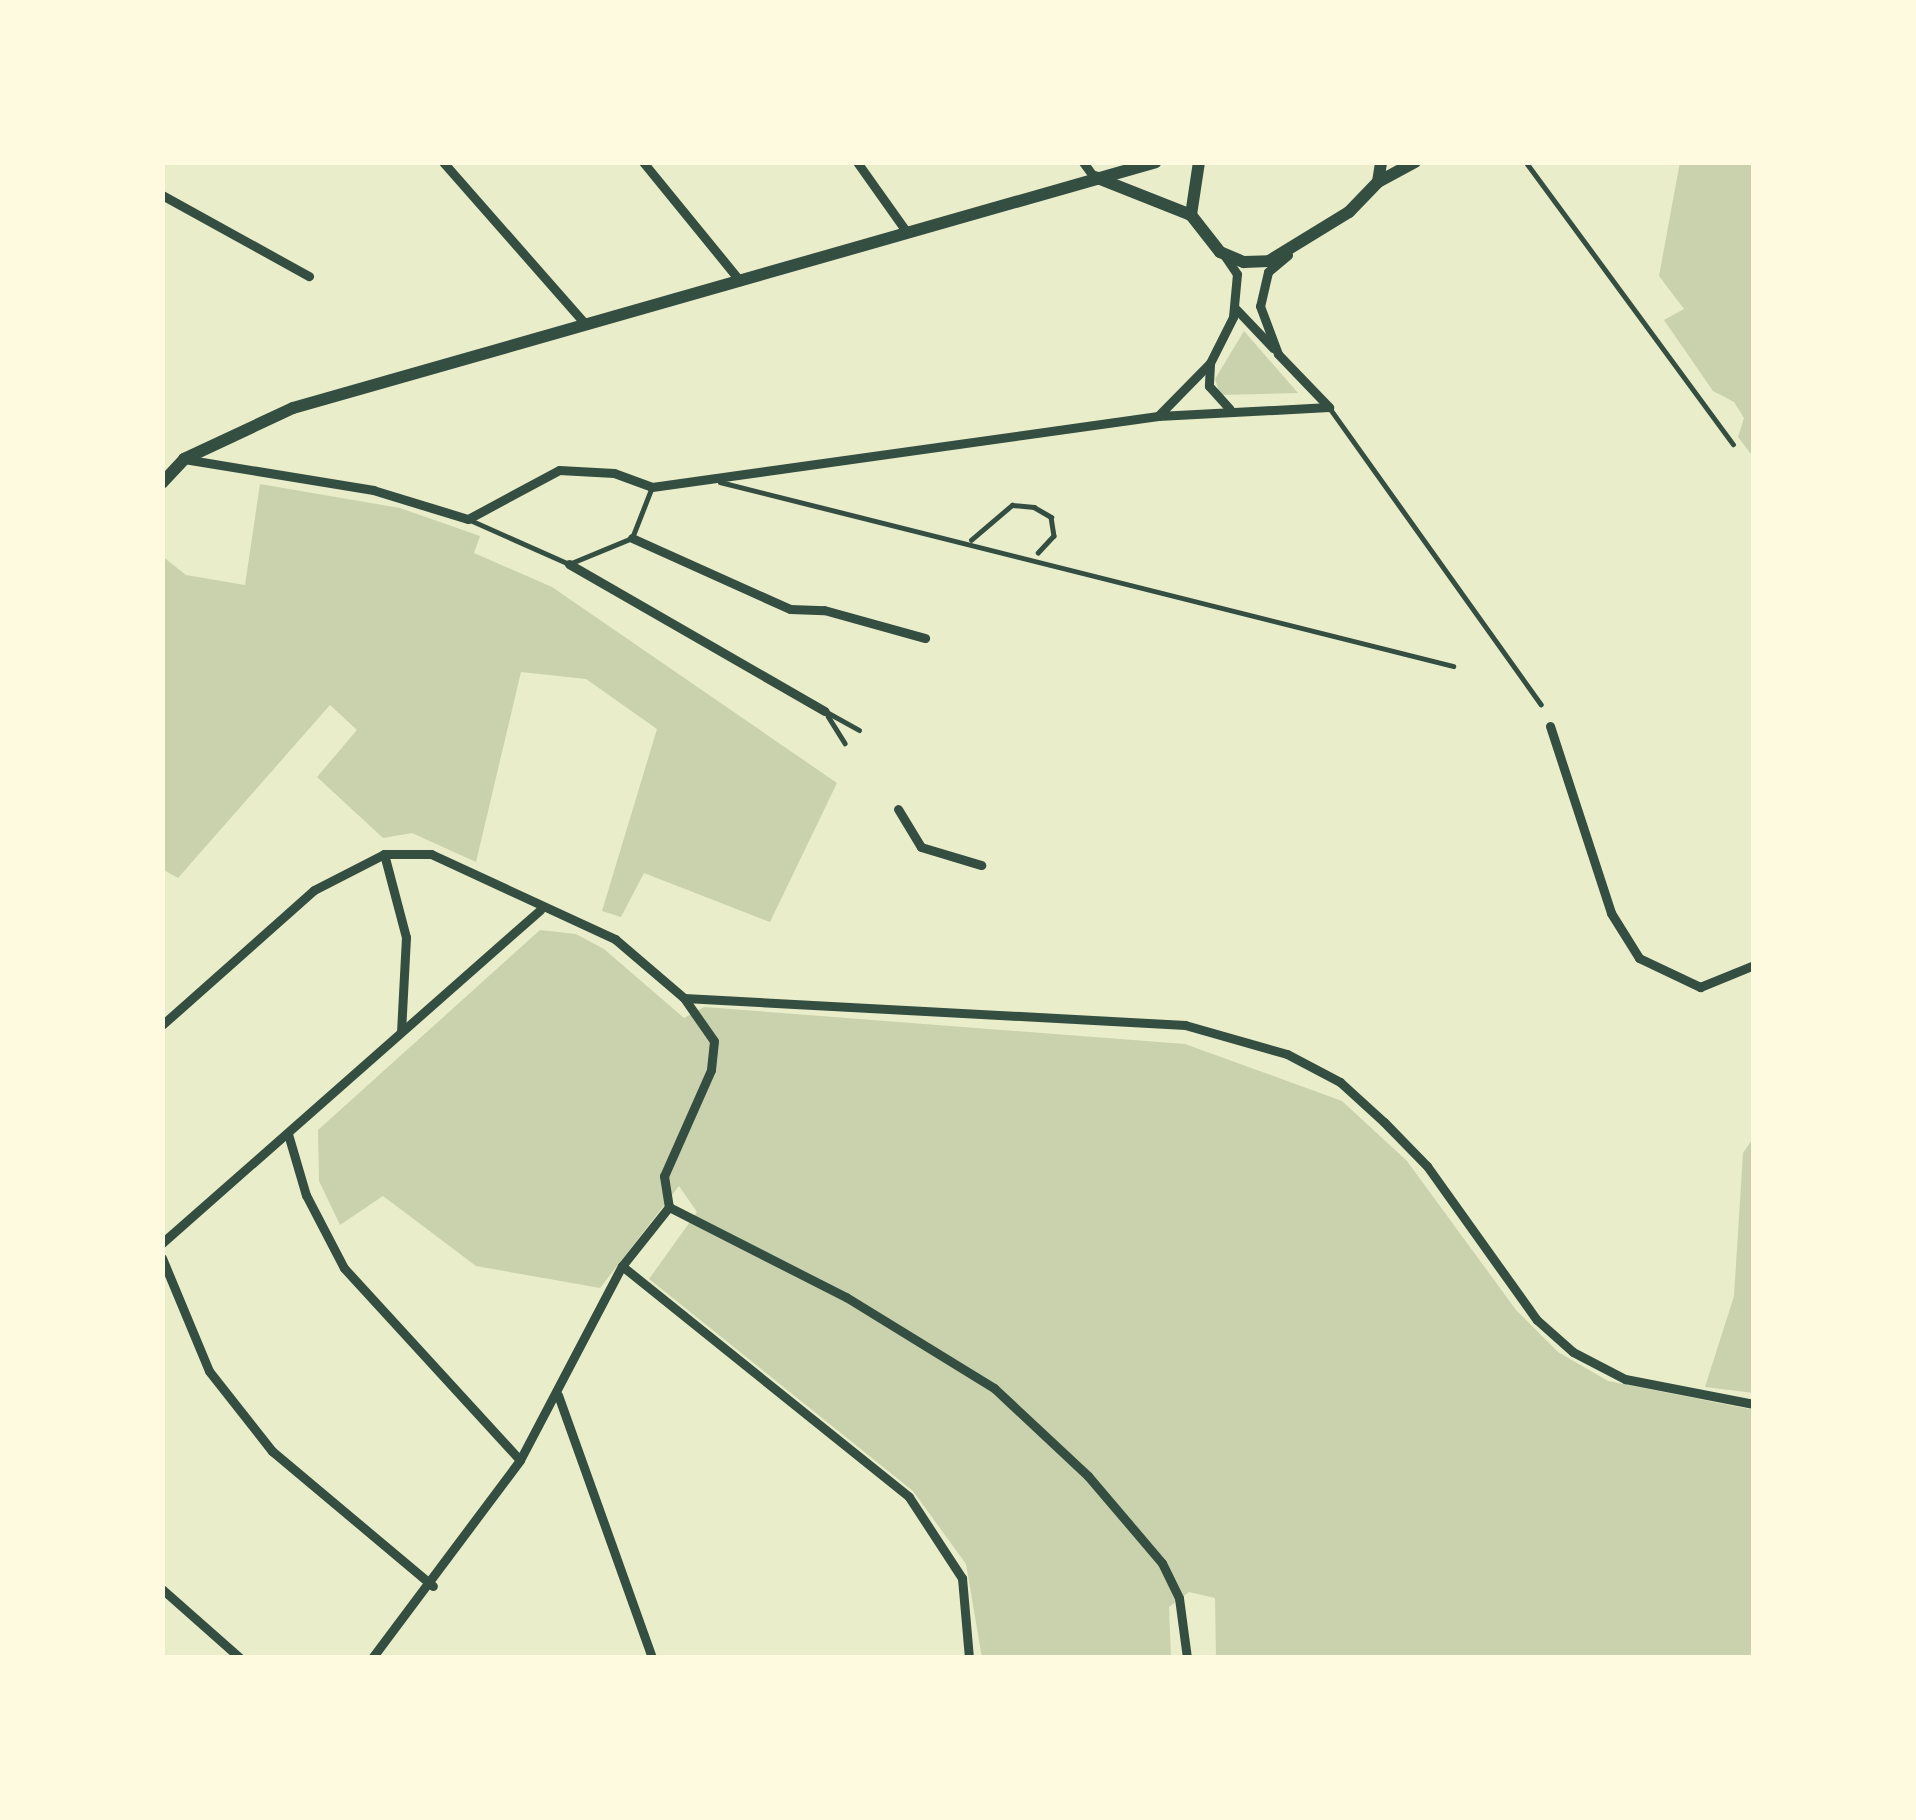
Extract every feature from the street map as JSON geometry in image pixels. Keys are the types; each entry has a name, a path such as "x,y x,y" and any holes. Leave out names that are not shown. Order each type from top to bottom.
{"street":[{"path":"442,162 589,328"},
{"path":"643,162 743,285"},
{"path":"857,162 906,231"},
{"path":"1083,162 1094,177 1191,215 1237,274 1236,308 1210,363 1157,416"},
{"path":"162,483 184,459 293,408 743,285 906,231 1156,162"},
{"path":"1191,215 1199,162"},
{"path":"1378,182 1382,162"},
{"path":"1279,353 1260,306 1268,272 1378,182 1415,162"},
{"path":"162,195 309,276"},
{"path":"1220,252 1269,261 1296,248"},
{"path":"1236,308 1329,407"},
{"path":"1210,363 1209,386 1230,409"},
{"path":"184,459 374,490 468,519 559,470 614,472 652,487 1157,416 1329,407"},
{"path":"632,538 790,609 824,610 926,638"},
{"path":"569,564 826,711"},
{"path":"1550,726 1611,913 1639,958 1700,987 1754,965"},
{"path":"898,809 921,847 981,865"},
{"path":"384,854 406,938 401,1032"},
{"path":"162,1025 314,890 384,854 431,854 540,910 615,939 684,998 710,1030 715,1056 664,1176 669,1207 622,1266 520,1460 433,1586 372,1658"},
{"path":"162,1243 540,910"},
{"path":"684,998 1185,1025 1287,1054 1340,1082 1427,1166 1537,1320 1573,1352 1624,1379 1754,1404"},
{"path":"289,1134 306,1195 344,1268 520,1460"},
{"path":"669,1207 846,1297 1008,1399 1088,1475 1162,1563 1179,1598 1187,1658"},
{"path":"162,1258 192,1337 226,1396 272,1451 433,1586"},
{"path":"622,1266 909,1497 962,1578 969,1658"},
{"path":"558,1395 652,1658"},
{"path":"162,1589 240,1658"}],"lane":[{"path":"1526,162 1733,444"},
{"path":"1329,407 1540,704"},
{"path":"710,480 1036,556 1453,666"},
{"path":"468,519 569,564 632,538 652,487"},
{"path":"970,540 1012,505 1034,507 1051,517 1054,536 1036,556"},
{"path":"826,711 859,730"},
{"path":"826,711 845,743"}],"green space":[{"path":"1680,162 1754,162 1754,458 1738,437 1744,418 1734,402 1713,391 1664,320 1684,309 1659,276"},
{"path":"1244,331 1298,393 1220,395 1215,379"},
{"path":"260,484 400,508 480,536 474,553 552,587 837,783 770,922 644,873 621,917 602,911 657,729 586,679 521,672 476,862 412,833 383,838 317,777 357,730 330,705 178,878 162,869 162,556 186,575 245,585"},
{"path":"540,930 576,934 604,949 684,1018 704,1007 1185,1044 1342,1101 1407,1161 1516,1310 1558,1352 1608,1381 1754,1410 1754,1658 1216,1658 1215,1598 1189,1592 1169,1607 1171,1658 982,1658 966,1564 913,1491 649,1279 697,1212 679,1186 600,1288 476,1266 383,1196 340,1225 319,1181 318,1130"},
{"path":"1754,1137 1754,1393 1705,1387 1734,1296 1743,1153"}]}
